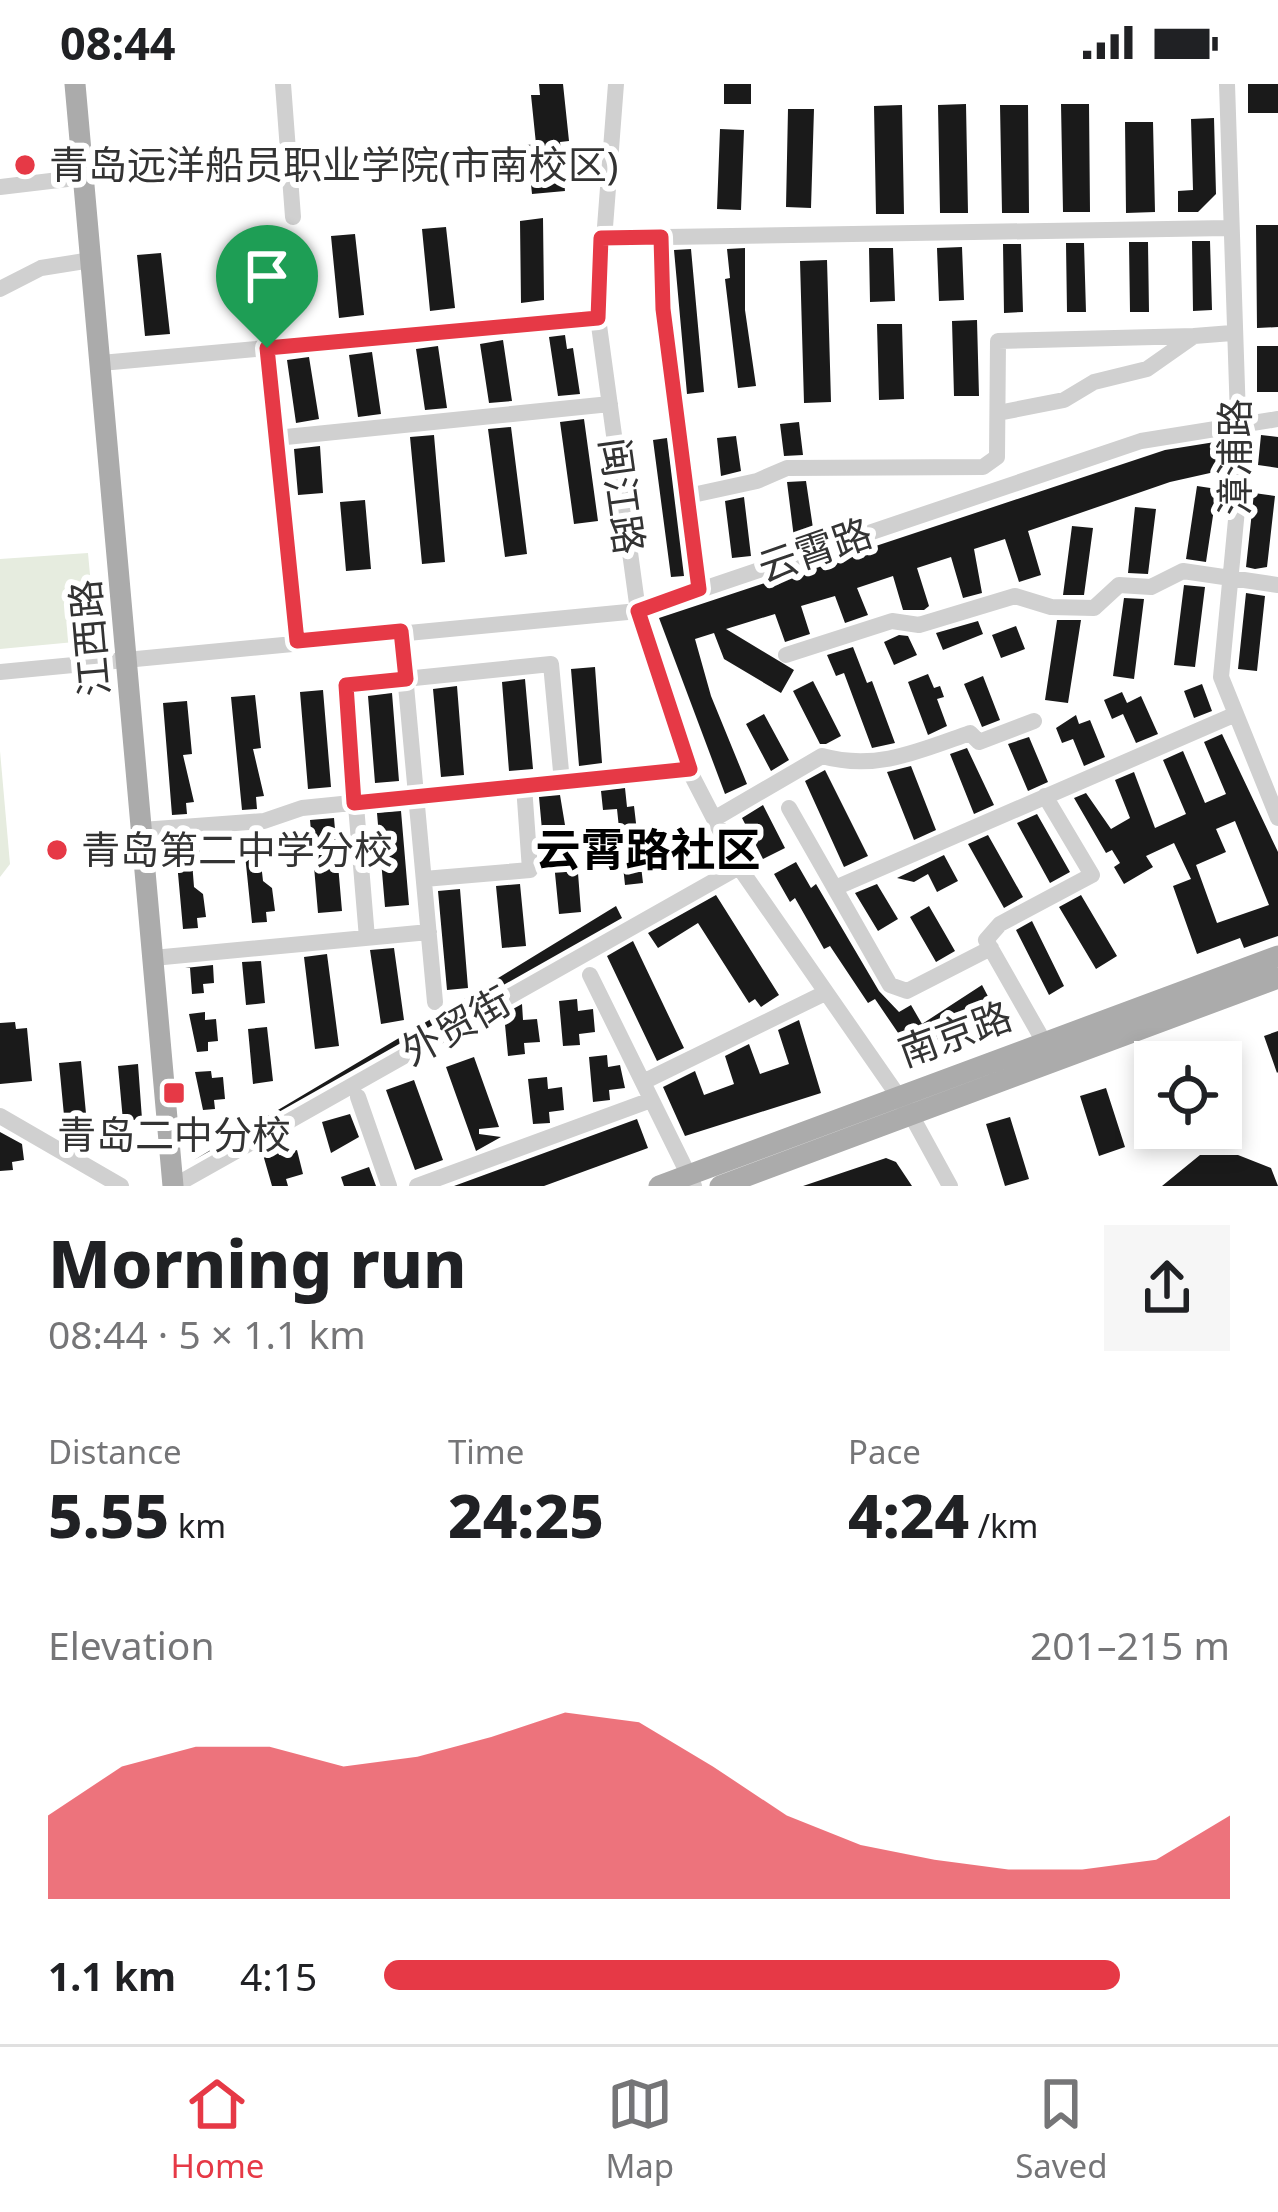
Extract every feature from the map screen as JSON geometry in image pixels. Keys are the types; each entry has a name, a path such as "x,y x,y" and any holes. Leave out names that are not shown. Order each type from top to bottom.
{"main road":[{"name":"江西路","path":"75,84 173,1186"},
{"name":"南京路","path":"720,1186 910,1113 1278,956"},
{"name":"南京路","path":"658,1186 691,1181 893,1094 1278,979"}],"street":[{"path":"283,84 293,217"},
{"name":"闽江路","path":"616,84 598,318 638,611 690,769 739,867 910,1113 950,1186"},
{"name":"漳浦路","path":"1227,84 1228,228 1240,478 1221,677 1278,818"},
{"path":"0,188 84,177"},
{"path":"601,238 1228,228"},
{"path":"661,237 663,309 699,589"},
{"path":"0,289 41,268 91,260"},
{"path":"101,363 598,318"},
{"path":"688,496 757,481 787,468 982,467 998,457 998,341 1232,333"},
{"path":"998,413 1064,400 1094,382 1147,369 1194,336"},
{"path":"267,348 297,641"},
{"path":"276,438 610,404"},
{"name":"云霄路","path":"0,672 128,656 638,611 1141,441 1278,419"},
{"path":"786,655 892,621 919,625 1015,596 1051,607 1094,608 1120,584 1151,587 1183,571 1278,585"},
{"path":"401,631 435,1002"},
{"path":"367,938 346,685 551,664 562,782"},
{"path":"835,888 1236,714"},
{"path":"714,819 822,756 854,765 886,762 970,733 979,742 1034,721"},
{"path":"142,830 264,820 302,808 690,769"},
{"path":"424,879 530,870 524,786"},
{"path":"1046,796 1092,875 1000,924 986,940 1048,1051"},
{"path":"789,808 890,985 907,992 991,948"},
{"name":"外贸街","path":"173,1186 739,867"},
{"path":"153,958 429,932"},
{"path":"590,975 691,1181"},
{"path":"417,1186 647,1091 825,993"},
{"path":"358,1097 388,1186"},
{"path":"0,1115 121,1186"}],"shaded area":[{"path":"88,553 96,640 0,649 0,559"},
{"path":"0,751 10,864 0,877"}],"building":[{"path":"539,84 563,84 569,141 560,142 565,191 532,194 527,145 536,144 531,95 540,95"},
{"path":"724,84 751,84 751,104 724,104"},
{"path":"1248,84 1278,84 1278,113 1248,113"},
{"path":"966,104 968,213 940,213 938,105"},
{"path":"1061,104 1089,104 1090,212 1063,212"},
{"path":"902,105 904,214 876,214 874,106"},
{"path":"1000,105 1028,105 1029,213 1002,213"},
{"path":"788,109 814,109 811,208 786,207"},
{"path":"1214,118 1216,194 1198,212 1178,212 1178,191 1193,190 1191,119"},
{"path":"1125,122 1153,122 1155,212 1126,213"},
{"path":"720,129 744,130 741,210 717,209"},
{"path":"543,218 544,300 521,303 520,221"},
{"path":"1256,225 1278,225 1278,327 1257,328"},
{"path":"446,227 455,308 430,311 422,229"},
{"path":"355,234 364,315 339,318 331,236"},
{"path":"1192,241 1210,241 1212,310 1193,311"},
{"path":"1129,242 1148,242 1149,312 1130,312"},
{"path":"1066,243 1084,243 1086,312 1067,312"},
{"path":"250,244 252,262 260,261 262,276 253,277 254,296 232,298 227,246"},
{"path":"1003,244 1021,244 1023,312 1004,313"},
{"path":"962,247 964,300 939,301 937,248"},
{"path":"745,248 745,310 756,386 738,388 725,279 730,278 727,249"},
{"path":"869,248 893,248 895,301 870,302"},
{"path":"691,249 704,392 687,394 674,250"},
{"path":"161,253 170,334 145,336 137,255"},
{"path":"827,260 831,402 804,403 800,261"},
{"path":"977,320 979,396 954,396 952,321"},
{"path":"877,324 902,324 904,399 879,400"},
{"path":"565,335 567,349 573,348 580,394 558,396 549,337"},
{"path":"503,340 512,401 489,403 480,344"},
{"path":"438,346 447,408 425,410 416,349"},
{"path":"1257,346 1278,346 1278,392 1257,392"},
{"path":"372,352 381,414 358,417 349,355"},
{"path":"309,357 319,419 296,423 287,360"},
{"path":"584,419 598,521 574,524 560,422"},
{"path":"799,422 803,455 784,456 780,424"},
{"path":"511,427 527,554 505,557 488,429"},
{"path":"434,435 445,562 422,564 410,437"},
{"path":"1261,435 1278,437 1278,468 1258,465"},
{"path":"736,436 741,471 721,476 717,438"},
{"path":"667,438 684,576 671,577 653,440"},
{"path":"1215,442 1219,471 1170,482 1028,531 1041,575 1019,582 1005,539 974,549 982,593 963,598 951,557 917,568 929,606 924,610 903,610 893,576 857,588 868,615 845,623 835,596 801,606 810,634 785,642 775,614 726,629 794,670 781,693 724,659 714,633 695,639 711,696 747,784 725,794 659,618 1165,450"},
{"path":"320,446 323,493 298,495 294,449"},
{"path":"806,481 814,535 794,538 787,482"},
{"path":"1197,486 1217,489 1206,562 1186,559"},
{"path":"1254,493 1275,496 1267,567 1255,569 1246,567"},
{"path":"744,497 751,556 732,558 725,501"},
{"path":"365,500 371,569 346,571 340,502"},
{"path":"1135,507 1156,509 1148,574 1128,573"},
{"path":"1072,526 1093,528 1084,595 1063,595"},
{"path":"1184,585 1205,587 1195,667 1174,665"},
{"path":"1246,593 1265,596 1257,671 1238,669"},
{"path":"1124,598 1144,599 1134,679 1113,676"},
{"path":"1057,620 1081,620 1068,703 1045,700"},
{"path":"978,621 983,634 943,650 936,633"},
{"path":"1016,626 1025,649 1001,658 992,635"},
{"path":"908,636 917,655 894,665 884,642"},
{"path":"853,647 867,683 872,681 895,743 872,748 844,673 836,676 827,655"},
{"path":"595,667 602,763 579,766 571,669"},
{"path":"928,674 934,688 940,686 944,697 937,699 947,726 928,735 908,682"},
{"path":"983,676 1000,720 982,727 964,684"},
{"path":"525,679 533,769 509,771 502,682"},
{"path":"813,681 841,736 826,744 820,744 793,691"},
{"path":"1202,684 1212,711 1194,718 1184,691"},
{"path":"457,686 464,775 441,777 433,689"},
{"path":"323,690 331,787 308,789 300,692"},
{"path":"1122,692 1127,703 1141,696 1158,734 1136,743 1123,714 1112,719 1104,700"},
{"path":"392,693 399,781 375,783 368,696"},
{"path":"255,695 261,748 253,749 264,796 256,797 257,809 242,810 231,697"},
{"path":"187,701 192,754 183,755 194,802 186,803 187,814 172,815 163,703"},
{"path":"764,714 789,760 771,771 746,724"},
{"path":"1076,715 1079,724 1090,720 1105,757 1084,766 1073,739 1062,743 1056,728"},
{"path":"1222,734 1278,852 1278,936 1244,948 1240,938 1197,954 1173,886 1191,879 1174,843 1146,856 1153,867 1124,884 1114,867 1120,863 1112,850 1106,853 1074,798 1086,793 1111,829 1130,818 1115,780 1134,772 1155,828 1186,814 1163,760 1183,751 1205,803 1226,794 1204,742","holes":["1235,821 1269,905 1217,923 1196,865 1226,852 1216,829"]},
{"path":"1029,737 1048,782 1028,791 1008,744"},
{"path":"967,748 994,805 974,814 950,754"},
{"path":"911,766 936,830 914,840 887,772"},
{"path":"825,770 868,856 844,867 805,781"},
{"path":"625,788 627,807 634,806 643,883 625,885 617,809 603,810 601,791"},
{"path":"560,795 571,861 577,860 581,912 559,914 554,863 545,863 539,797"},
{"path":"763,805 785,848 763,859 742,818"},
{"path":"401,811 409,905 385,907 377,813"},
{"path":"1037,814 1070,872 1050,883 1017,823"},
{"path":"334,818 342,911 318,913 310,820"},
{"path":"267,833 269,853 260,854 263,881 272,888 275,911 266,912 267,922 252,923 243,835"},
{"path":"988,835 1023,897 1004,908 968,844"},
{"path":"198,839 200,860 192,861 194,887 203,894 206,917 197,918 198,928 183,929 175,840"},
{"path":"944,855 958,881 937,892 928,874 914,882 897,878"},
{"path":"796,862 811,888 816,884 879,991 899,1012 911,1005 922,1024 982,985 992,1004 940,1033 943,1038 928,1046 924,1037 907,1046 875,999 868,1003 830,946 824,949 795,898 790,902 774,874"},
{"path":"520,884 526,946 502,948 496,886"},
{"path":"877,884 898,919 878,931 855,893"},
{"path":"460,889 468,988 447,990 438,891"},
{"path":"716,895 779,995 761,1007 755,999 749,1003 698,923 658,948 648,933"},
{"path":"1081,895 1117,956 1096,969 1059,907"},
{"path":"616,906 622,918 194,1160 441,1013"},
{"path":"929,906 955,951 936,962 910,917"},
{"path":"1032,921 1064,986 1049,995 1016,930"},
{"path":"633,941 684,1048 657,1061 607,956"},
{"path":"394,948 404,1020 381,1024 370,950"},
{"path":"327,954 339,1046 315,1049 304,957"},
{"path":"261,961 265,1003 246,1005 242,962"},
{"path":"213,965 214,983 203,984 204,993 192,994 190,968 185,968"},
{"path":"577,999 578,1011 593,1009 595,1032 579,1034 580,1045 563,1046 559,1001"},
{"path":"522,1004 523,1020 537,1019 540,1042 524,1043 525,1054 508,1056 504,1014"},
{"path":"205,1012 205,1020 216,1019 218,1041 208,1042 208,1051 197,1052 189,1014"},
{"path":"799,1020 821,1093 685,1136 663,1087 695,1071 704,1095 734,1084 725,1056 749,1044 760,1074 789,1064 778,1030"},
{"path":"15,1022 16,1029 27,1028 32,1081 0,1084 0,1023"},
{"path":"267,1027 273,1081 253,1084 248,1029"},
{"path":"1278,1031 1278,1072 1277,1073 1264,1036"},
{"path":"607,1055 608,1067 620,1065 625,1088 609,1090 610,1100 593,1102 589,1057"},
{"path":"474,1057 499,1127 479,1129 479,1134 501,1137 476,1151 446,1067"},
{"path":"81,1061 87,1124 65,1126 59,1063"},
{"path":"138,1064 142,1119 123,1121 118,1066"},
{"path":"211,1071 212,1078 223,1077 225,1099 214,1100 215,1109 203,1110 195,1072"},
{"path":"547,1077 548,1089 562,1087 564,1110 549,1112 550,1123 533,1124 528,1079"},
{"path":"414,1080 443,1160 415,1170 386,1090"},
{"path":"1106,1088 1125,1147 1099,1156 1080,1096"},
{"path":"350,1114 359,1137 331,1153 322,1122"},
{"path":"1010,1117 1029,1179 1005,1186 986,1124"},
{"path":"637,1119 648,1148 544,1186 454,1186"},
{"path":"0,1132 22,1144 24,1160 12,1162 13,1170 0,1171"},
{"path":"276,1143 279,1155 297,1150 303,1174 286,1179 288,1186 272,1186 262,1151"},
{"path":"1200,1155 1238,1155 1271,1168 1278,1186 1162,1186"},
{"path":"886,1158 896,1162 912,1186 803,1186"},
{"path":"369,1167 376,1186 344,1186 341,1177"}],"place":[{"name":"青岛远洋船员职业学院(市南校区)","path":"25,165"},
{"name":"青岛第二中学分校","path":"57,850"},
{"name":"青岛二中分校","path":"174,1093"}],"district":[{"name":"云霄路社区","path":"648,850"}],"route":[{"path":"661,237 663,309 699,589 638,611 690,769 354,803 346,685 406,679 401,631 297,641 267,348 598,318 601,238 661,237"}]}
